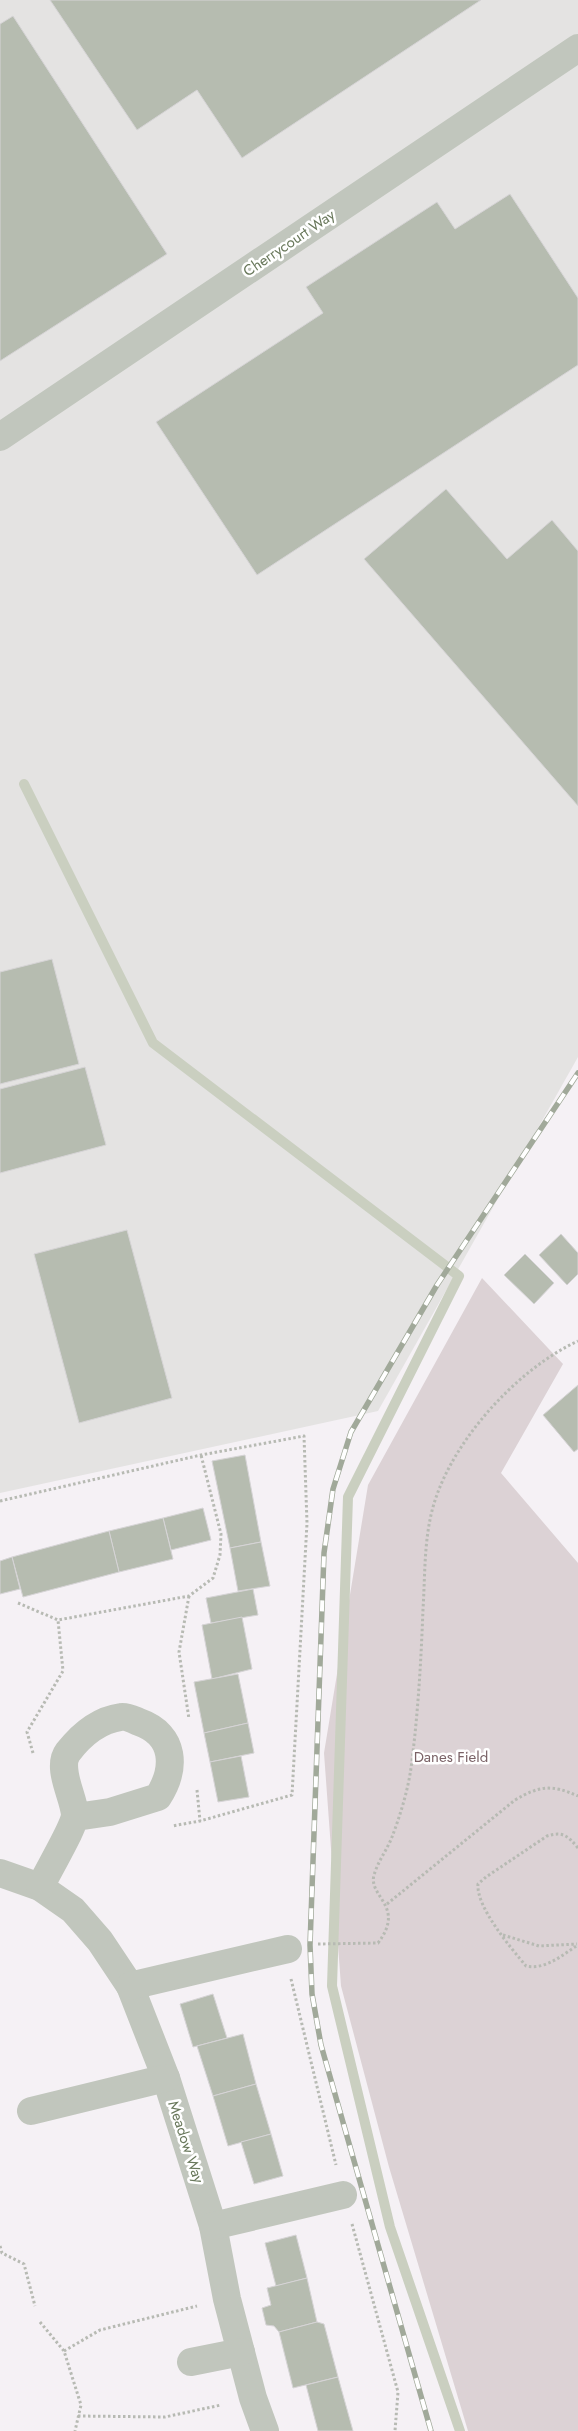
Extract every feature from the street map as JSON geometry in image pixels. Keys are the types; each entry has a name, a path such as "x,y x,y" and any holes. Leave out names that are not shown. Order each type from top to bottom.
{"street":[{"name":"Cherrycourt Way","path":"0,437 578,48"},
{"path":"40,1887 76,1817 65,1767 67,1753 94,1725 123,1716 143,1723 160,1734 171,1762 167,1783 158,1797 110,1812 76,1817"},
{"name":"Meadow Way","path":"0,1873 40,1887 73,1910 95,1934 130,1986 166,2078 213,2226 227,2299 253,2398 265,2431"},
{"path":"130,1986 299,1947"},
{"path":"31,2111 166,2078"},
{"path":"213,2226 343,2194"},
{"path":"191,2362 241,2352"}],"path":[{"path":"299,1947 378,1943 386,1932 389,1915 386,1904 376,1888 374,1876 392,1838 411,1770 426,1548 431,1514 442,1484 476,1424 516,1384 564,1348 578,1341"},
{"path":"0,1501 201,1454 304,1436 306,1523 292,1795 200,1821 162,1828 142,1803"},
{"path":"18,1603 58,1620 189,1596 213,1578 220,1555 221,1534 201,1454"},
{"path":"189,1596 178,1652 190,1724"},
{"path":"197,1782 200,1821"},
{"path":"386,1904 515,1800 535,1788 556,1789 578,1796"},
{"path":"578,1848 568,1836 558,1833 547,1836 478,1884 477,1894 526,1966 536,1968 550,1963 578,1944"},
{"path":"503,1934 539,1946 578,1944"},
{"path":"0,2246 1,2253 24,2264 35,2306"},
{"path":"64,2351 100,2330 227,2299"},
{"path":"40,2322 64,2351 81,2405 75,2431"},
{"path":"78,2416 165,2417 253,2398"}],"shaded area":[{"path":"0,0 578,0 578,1057 378,1411 0,1493"}],"green space":[{"name":"Danes Field","path":"482,1278 563,1364 501,1473 578,1563 578,2431 468,2431 389,2167 341,1986 324,1753 368,1485"}],"building":[{"path":"50,0 481,0 242,158 197,90 137,130"},
{"path":"13,16 167,254 0,361 0,24"},
{"path":"510,194 578,298 578,365 257,575 156,422 323,313 306,287 437,202 455,229"},
{"path":"446,489 507,559 552,520 578,551 578,806 364,559"},
{"path":"52,959 79,1064 0,1084 0,972"},
{"path":"85,1067 106,1145 0,1173 0,1089"},
{"path":"127,1230 172,1398 79,1423 34,1254"},
{"path":"561,1234 578,1253 578,1274 567,1285 539,1255"},
{"path":"525,1254 554,1283 534,1304 504,1275"},
{"path":"578,1385 578,1449 574,1452 543,1415"},
{"path":"245,1455 261,1542 230,1548 212,1461"},
{"path":"203,1508 211,1540 171,1550 163,1518"},
{"path":"163,1518 173,1559 119,1572 109,1531"},
{"path":"109,1531 119,1572 23,1597 12,1557"},
{"path":"261,1542 270,1586 238,1591 230,1548"},
{"path":"12,1557 20,1589 0,1594 0,1561"},
{"path":"253,1589 258,1615 211,1623 206,1598"},
{"path":"242,1617 252,1669 212,1679 202,1625"},
{"path":"238,1674 248,1723 204,1733 194,1682"},
{"path":"248,1723 254,1753 210,1762 204,1733"},
{"path":"241,1756 249,1797 218,1802 210,1762"},
{"path":"213,1994 227,2038 193,2047 180,2004"},
{"path":"243,2034 256,2084 213,2096 197,2046"},
{"path":"256,2084 271,2134 228,2146 213,2096"},
{"path":"271,2134 283,2176 254,2184 241,2142"},
{"path":"296,2235 307,2278 276,2286 265,2243"},
{"path":"307,2278 317,2322 279,2332 274,2326 266,2325 262,2308 271,2305 267,2288"},
{"path":"317,2322 324,2324 338,2377 293,2388 279,2332"},
{"path":"338,2377 353,2431 318,2431 306,2385"}],"waterway":[{"path":"24,784 153,1043 459,1276 348,1497 332,1986 390,2227 460,2431"}],"railway":[{"path":"431,2431 321,2045 312,1994 310,1945 324,1553 333,1489 351,1432 437,1285 578,1073"}]}
